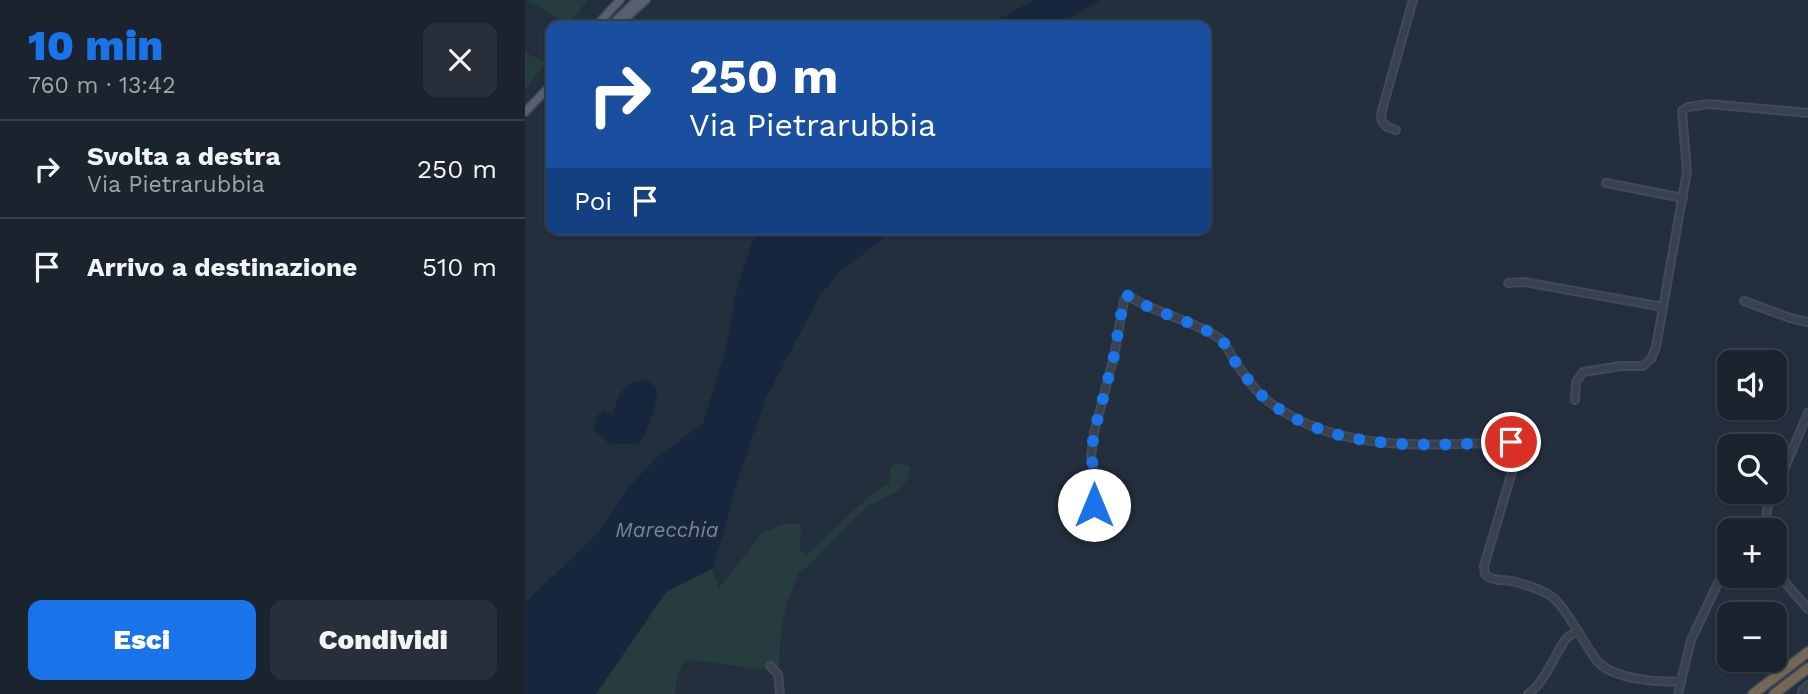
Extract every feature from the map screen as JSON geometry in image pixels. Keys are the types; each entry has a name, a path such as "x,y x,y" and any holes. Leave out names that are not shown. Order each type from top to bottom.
{"highway":[{"path":"1753,694 1808,652"},
{"path":"1774,694 1808,668"}],"main road":[{"path":"600,21 619,0"},
{"path":"615,21 638,0"},
{"path":"623,21 646,0"},
{"path":"534,104 546,86"},
{"path":"525,112 546,91"}],"street":[{"path":"1396,130 1387,127 1381,114 1413,0"},
{"path":"1575,400 1576,382 1583,372 1621,366 1643,366 1651,359 1656,347 1687,171 1682,111 1688,107 1709,104 1808,113"},
{"path":"1606,183 1683,198"},
{"path":"1508,283 1524,282 1663,307"},
{"path":"1091,512 1096,482 1091,456 1094,433 1127,295 1137,302 1221,339 1253,388 1273,405 1308,425 1358,439 1427,446 1515,444 1518,452 1484,566 1485,574 1490,579 1513,581 1551,596 1579,631 1597,661 1607,669 1650,681 1681,681"},
{"path":"1744,302 1808,322"},
{"path":"1787,461 1808,413"},
{"path":"1678,694 1691,640 1717,585"},
{"path":"1787,585 1808,609"},
{"path":"1528,694 1542,680 1565,640 1579,631"},
{"path":"770,666 778,674 780,694"},
{"path":"1802,694 1808,685"}],"green space":[{"path":"527,0 588,0 570,21 563,21"},
{"path":"525,52 545,63 525,90"},
{"path":"900,463 910,467 901,489 866,507 798,574 787,603 781,631 779,666 759,669 693,660 682,664 675,694 596,694 666,592 712,569 719,588 762,533 784,524 801,524 800,550 807,554 876,490 889,485 890,468"}],"water":[{"path":"1035,0 1101,0 1065,21 995,21"},
{"name":"Marecchia","path":"757,235 886,235 843,268 820,295 766,398 735,488 712,569 666,592 596,694 525,694 525,603 600,531 627,489 656,458 703,423 726,348 736,291"},
{"path":"643,380 651,382 657,389 652,417 640,443 609,443 594,428 597,417 604,410 612,415 625,387"}],"route":[{"path":"1094,505 1096,482 1091,456 1094,433 1127,295 1147,307 1183,320 1221,339 1253,388 1273,405 1308,425 1349,438 1427,446 1511,442"}]}
